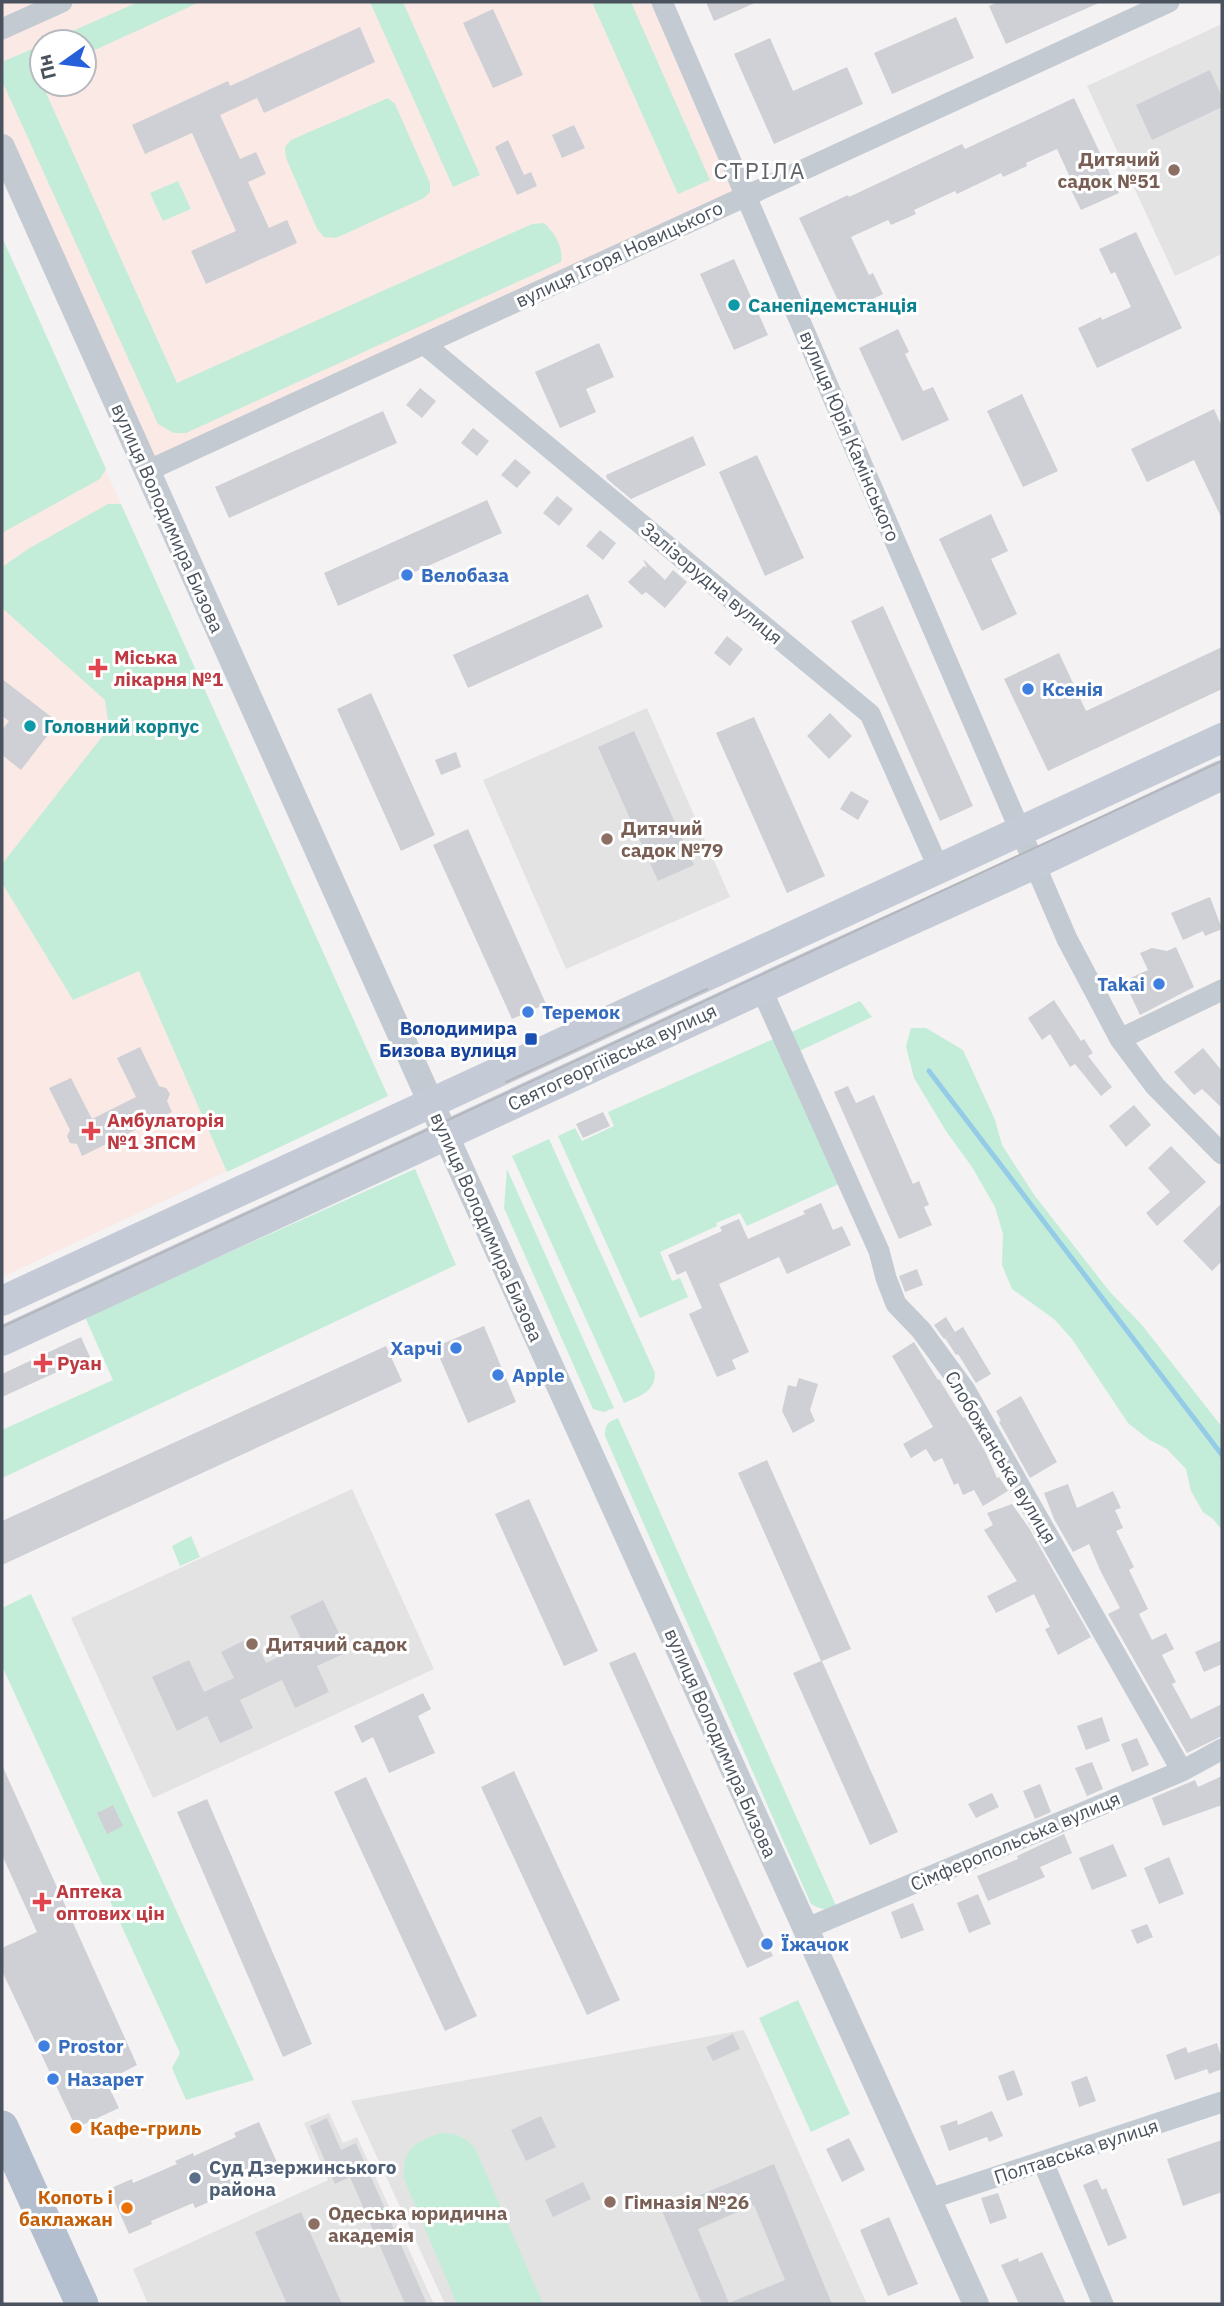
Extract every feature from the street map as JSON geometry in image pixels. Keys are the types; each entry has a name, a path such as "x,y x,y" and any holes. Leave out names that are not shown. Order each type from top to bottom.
{"main road":[{"name":"Святогеоргіївська вулиця","path":"2,1301 1222,738"},
{"name":"Святогеоргіївська вулиця","path":"2,1341 1222,775"},
{"path":"2,2127 82,2304"}],"street":[{"path":"2,29 62,2"},
{"name":"вулиця Юрія Камінського","path":"662,2 1035,864"},
{"name":"вулиця Ігоря Новицького","path":"147,471 1169,2"},
{"name":"вулиця Володимира Бизова","path":"2,147 431,1103 976,2304"},
{"name":"Залізорудна вулиця","path":"424,344 870,715 939,869"},
{"path":"1035,864 1067,939 1120,1039 1156,1086 1222,1154"},
{"name":"Слобожанська вулиця","path":"761,988 879,1251 896,1304 921,1330 965,1390 1182,1771"},
{"path":"1120,1039 1222,990"},
{"name":"Сімферопольська вулиця","path":"805,1928 1182,1771 1222,1749"},
{"name":"Полтавська вулиця","path":"929,2199 1222,2102"},
{"path":"1043,2162 1103,2304"}],"shaded area":[{"path":"2,2 662,2 746,195 147,471 2,147"},
{"name":"Дитячий садок №51","path":"1222,24 1222,254 1175,276 1087,86"},
{"name":"Міська лікарня №1","path":"2,240 387,1096 2,1277"},
{"name":"Дитячий садок №79","path":"647,708 730,897 566,969 483,780"},
{"name":"Дитячий садок","path":"352,1489 434,1669 153,1798 71,1618"},
{"name":"Гімназія №26","path":"744,2030 867,2304 445,2304 351,2101"},
{"name":"Одеська юридична академія","path":"329,2113 343,2143 357,2137 434,2304 148,2304 133,2269 328,2180 304,2123"}],"green space":[{"path":"138,2 200,2 98,49 98,28 80,28"},
{"path":"370,2 403,2 480,175 453,187"},
{"path":"592,2 631,2 710,180 678,194"},
{"path":"28,51 28,98 48,98 177,383 532,224 544,223 551,231 560,245 561,262 186,433 174,433 158,424 3,83 4,61"},
{"path":"388,98 395,104 430,183 430,192 424,198 336,238 324,237 317,229 286,158 285,147 291,140"},
{"path":"178,181 191,209 163,221 150,193"},
{"path":"2,237 106,469 100,479 2,533"},
{"path":"108,504 121,504 388,1096 227,1172 139,971 73,1000 2,883 2,864 109,728 105,700 2,608 2,567 28,549"},
{"path":"860,1001 872,1017 795,1053 787,1034"},
{"path":"911,1028 926,1028 963,1050 995,1120 1002,1145 1035,1196 1110,1292 1142,1325 1222,1427 1222,1530 1203,1512 1191,1491 1186,1469 1167,1449 1148,1439 1128,1423 1072,1339 1054,1319 1012,1289 1002,1265 1003,1234 995,1207 914,1078 906,1046"},
{"path":"778,1037 843,1182 747,1226 740,1213 660,1252 672,1281 680,1278 688,1297 640,1318 558,1136 575,1128 582,1141 614,1126 608,1112"},
{"path":"549,1139 655,1373 649,1389 624,1403 512,1156"},
{"path":"415,1169 456,1265 2,1478 2,1430 113,1380 85,1317"},
{"path":"507,1169 614,1408 604,1412 593,1409 504,1208"},
{"path":"618,1418 837,1908 823,1909 811,1904 605,1436 608,1424"},
{"path":"191,1536 200,1557 180,1566 172,1546"},
{"path":"31,1594 254,2080 186,2100 172,2068 180,2053 2,1666 2,1608"},
{"path":"798,2000 850,2114 811,2132 759,2018"},
{"path":"441,2133 460,2136 475,2148 543,2304 457,2304 404,2179 405,2160 412,2148 417,2143"}],"building":[{"path":"706,2 757,2 714,21"},
{"path":"998,2 1101,2 1006,44 989,6"},
{"path":"493,9 523,75 493,88 463,23"},
{"path":"956,17 974,58 892,94 874,53"},
{"path":"360,27 375,62 264,113 257,98 220,115 240,159 256,152 266,174 248,182 269,228 287,220 297,243 206,284 191,251 236,231 192,133 145,154 132,125 228,81 230,86"},
{"path":"770,38 793,91 847,67 863,104 774,144 734,54"},
{"path":"1210,70 1222,97 1222,107 1152,140 1136,105"},
{"path":"1074,98 1119,193 1081,210 1069,186 1073,184 1057,149 1003,177 1001,173 957,194 955,191 914,210 916,214 891,225 888,220 851,237 869,275 873,273 883,294 844,313 799,218 962,144 965,149"},
{"path":"574,125 585,148 562,158 552,135"},
{"path":"508,140 524,175 531,172 537,186 517,195 495,147"},
{"path":"1136,232 1182,328 1097,368 1078,328 1131,307 1115,272 1111,274 1099,249"},
{"name":"Санепідемстанція","path":"734,259 768,335 734,350 700,274"},
{"path":"898,329 909,352 905,354 923,391 933,387 949,420 902,441 859,348"},
{"path":"599,343 614,377 586,389 596,412 560,428 535,372"},
{"path":"420,388 436,401 422,418 406,405"},
{"path":"1022,394 1058,471 1023,487 987,411"},
{"path":"1214,409 1222,427 1222,519 1194,460 1147,482 1131,449"},
{"path":"383,411 397,443 229,518 215,487"},
{"path":"473,428 489,441 477,456 461,443"},
{"path":"693,436 706,465 631,499 607,479 606,475"},
{"path":"757,455 804,558 765,576 719,472"},
{"path":"515,459 531,472 517,488 501,475"},
{"path":"557,496 573,509 559,526 543,513"},
{"path":"487,500 502,533 338,606 324,573"},
{"path":"991,514 1008,551 991,559 1017,614 982,631 939,539"},
{"path":"600,530 616,543 603,560 586,546"},
{"path":"643,559 665,580 673,570 687,582 665,608 646,592 642,595 628,582 644,566 647,568"},
{"path":"588,594 603,627 468,688 453,655"},
{"path":"883,606 973,806 940,821 851,621"},
{"path":"727,636 743,649 730,666 714,653"},
{"path":"1222,647 1222,689 1048,771 1004,679 1059,653 1086,711"},
{"name":"Головний корпус","path":"2,679 58,722 21,770 2,755 2,730 9,721 2,716"},
{"path":"371,693 435,835 401,851 337,709"},
{"path":"830,713 852,736 829,759 807,736"},
{"path":"754,717 825,876 787,893 716,733"},
{"path":"634,731 694,865 658,881 598,747"},
{"path":"456,752 461,767 441,775 435,760"},
{"path":"851,791 869,801 858,820 840,809"},
{"path":"468,829 546,1004 512,1019 433,845"},
{"path":"1210,897 1222,929 1205,936 1203,931 1183,940 1171,913"},
{"name":"Takai","path":"1176,947 1194,987 1140,1015 1124,981 1148,970 1140,953 1152,948 1167,951"},
{"path":"1054,1000 1081,1041 1084,1039 1093,1053 1088,1056 1112,1087 1101,1096 1075,1064 1070,1067 1050,1034 1042,1040 1028,1018"},
{"path":"140,1047 159,1086 166,1088 170,1094 167,1101 172,1112 82,1156 77,1144 70,1143 67,1136 70,1130 49,1088 71,1078 92,1119 136,1097 117,1058"},
{"path":"1203,1048 1222,1071 1222,1108 1202,1089 1194,1095 1174,1072"},
{"path":"848,1086 856,1103 874,1095 913,1184 919,1181 929,1205 924,1207 932,1225 899,1239 834,1092"},
{"path":"1134,1105 1151,1125 1126,1147 1109,1126"},
{"path":"603,1112 610,1126 583,1138 576,1124"},
{"path":"1171,1146 1206,1182 1157,1226 1146,1213 1170,1192 1148,1168"},
{"path":"821,1203 833,1230 842,1226 851,1245 787,1274 779,1257 719,1284 749,1352 732,1360 736,1369 717,1377 689,1314 702,1308 686,1271 677,1275 668,1255 722,1231 720,1227 739,1219 748,1239 805,1214 803,1211"},
{"path":"1222,1203 1222,1261 1212,1271 1183,1241"},
{"path":"917,1269 923,1285 905,1292 899,1276"},
{"path":"946,1317 955,1332 944,1339 934,1325"},
{"path":"484,1326 516,1402 468,1423 435,1347"},
{"path":"963,1327 991,1374 976,1383 945,1338"},
{"path":"81,1337 90,1357 2,1397 2,1374"},
{"path":"914,1342 963,1418 965,1417 997,1478 999,1477 1008,1491 983,1506 974,1490 963,1495 958,1483 954,1485 942,1458 934,1462 926,1449 911,1458 903,1444 933,1427 892,1356"},
{"path":"386,1346 402,1381 2,1565 2,1521"},
{"path":"799,1378 818,1384 810,1410 815,1421 793,1433 782,1411 788,1385 796,1387"},
{"path":"1021,1396 1057,1462 1030,1478 999,1422 1001,1421 996,1411"},
{"path":"767,1460 851,1649 822,1661 898,1832 870,1845 793,1673 821,1661 738,1473"},
{"path":"1068,1484 1077,1508 1113,1491 1121,1508 1115,1510 1123,1528 1116,1531 1134,1567 1129,1570 1148,1609 1139,1614 1152,1640 1166,1633 1174,1649 1162,1655 1176,1682 1172,1684 1191,1719 1222,1704 1222,1736 1187,1753 1108,1614 1120,1608 1089,1544 1073,1552 1054,1519 1044,1493"},
{"path":"529,1499 598,1651 564,1666 495,1514"},
{"path":"1012,1504 1029,1528 1091,1637 1058,1655 1045,1629 1050,1627 1034,1594 996,1613 987,1596 1017,1581 984,1530 993,1525 987,1513"},
{"path":"323,1600 348,1652 317,1666 329,1692 295,1708 282,1680 240,1700 253,1728 220,1743 207,1716 177,1731 152,1677 189,1660 204,1692 234,1678 221,1652 253,1636 266,1663 304,1645 290,1616"},
{"path":"1222,1640 1222,1664 1204,1672 1195,1652"},
{"path":"635,1652 773,1956 747,1968 609,1663"},
{"path":"423,1693 431,1709 418,1716 435,1753 389,1773 373,1737 362,1743 354,1726"},
{"path":"1102,1717 1110,1741 1086,1750 1077,1726"},
{"path":"1137,1738 1149,1765 1132,1772 1121,1744"},
{"path":"1092,1762 1103,1789 1087,1796 1075,1768"},
{"path":"2,1765 137,2065 106,2081 119,2108 76,2128 2,1971 2,1948 37,1932 2,1855"},
{"path":"514,1771 620,2000 587,2015 481,1787"},
{"path":"1222,1776 1222,1805 1163,1826 1152,1798 1195,1780 1198,1787"},
{"path":"366,1777 477,2016 445,2031 334,1792"},
{"path":"1040,1784 1051,1812 1035,1819 1023,1791"},
{"path":"992,1793 999,1807 976,1818 968,1804"},
{"path":"207,1799 312,2044 283,2057 177,1812"},
{"path":"113,1805 123,1826 107,1834 97,1813"},
{"path":"1064,1834 1072,1853 1040,1867 1045,1877 988,1901 977,1876 1018,1859 1017,1856"},
{"path":"1113,1844 1127,1876 1092,1890 1079,1858"},
{"path":"1169,1857 1184,1894 1159,1904 1144,1868"},
{"path":"978,1894 991,1924 969,1933 957,1903"},
{"path":"913,1903 924,1930 901,1939 891,1912"},
{"path":"1147,1924 1153,1937 1137,1944 1131,1930"},
{"path":"733,2034 740,2049 713,2061 706,2047"},
{"path":"1217,2043 1222,2069 1209,2074 1207,2069 1175,2080 1166,2055 1186,2047 1188,2053"},
{"path":"1014,2070 1023,2095 1007,2101 998,2076"},
{"path":"1087,2076 1096,2101 1079,2107 1071,2082"},
{"path":"992,2111 1003,2136 989,2142 987,2137 949,2151 940,2126 957,2120 958,2125"},
{"path":"541,2116 556,2147 526,2161 511,2130"},
{"path":"327,2118 341,2150 356,2143 427,2304 405,2304 350,2177 335,2184 310,2126"},
{"name":"Суд Дзержинського района","path":"259,2122 279,2167 213,2193 216,2199 195,2208 193,2203 151,2221 152,2224 129,2234 109,2189 132,2179 133,2183 177,2164 175,2161 193,2153 194,2156 236,2137 234,2133"},
{"path":"849,2138 865,2170 842,2182 826,2149"},
{"path":"1222,2140 1222,2192 1183,2206 1167,2159"},
{"path":"774,2164 832,2304 702,2304 662,2211","holes":["754,2205 785,2280 729,2303 698,2229"]},
{"path":"1097,2179 1102,2190 1106,2188 1127,2238 1108,2246 1083,2185"},
{"path":"583,2182 591,2199 553,2217 545,2200"},
{"path":"998,2193 1007,2218 990,2224 981,2198"},
{"path":"301,2212 342,2304 287,2304 255,2232"},
{"path":"889,2217 918,2284 888,2296 860,2230"},
{"path":"1042,2252 1066,2304 1019,2304 1001,2265 1018,2258 1019,2262"}],"waterway":[{"path":"929,1071 1222,1455"}],"tram line":[{"path":"2,1327 1222,761"},
{"path":"506,1082 707,989"}],"place":[{"name":"Дитячий садок №51","path":"1174,170"},
{"name":"Санепідемстанція","path":"734,305"},
{"name":"Велобаза","path":"407,575"},
{"name":"Міська лікарня №1","path":"98,668"},
{"name":"Ксенія","path":"1028,689"},
{"name":"Головний корпус","path":"30,726"},
{"name":"Дитячий садок №79","path":"607,839"},
{"name":"Takai","path":"1159,984"},
{"name":"Теремок","path":"528,1012"},
{"name":"Володимира Бизова вулиця","path":"531,1039"},
{"name":"Амбулаторія №1 ЗПСМ","path":"91,1131"},
{"name":"Харчі","path":"456,1348"},
{"name":"Руан","path":"43,1363"},
{"name":"Apple","path":"498,1375"},
{"name":"Дитячий садок","path":"252,1644"},
{"name":"Аптека оптових цін","path":"42,1902"},
{"name":"Їжачок","path":"767,1944"},
{"name":"Prostor","path":"44,2046"},
{"name":"Назарет","path":"53,2079"},
{"name":"Кафе-гриль","path":"76,2128"},
{"name":"Суд Дзержинського района","path":"195,2178"},
{"name":"Гімназія №26","path":"610,2202"},
{"name":"Копоть і баклажан","path":"127,2208"},
{"name":"Одеська юридична академія","path":"314,2224"}],"district":[{"name":"СТРІЛА","path":"760,170"}]}
